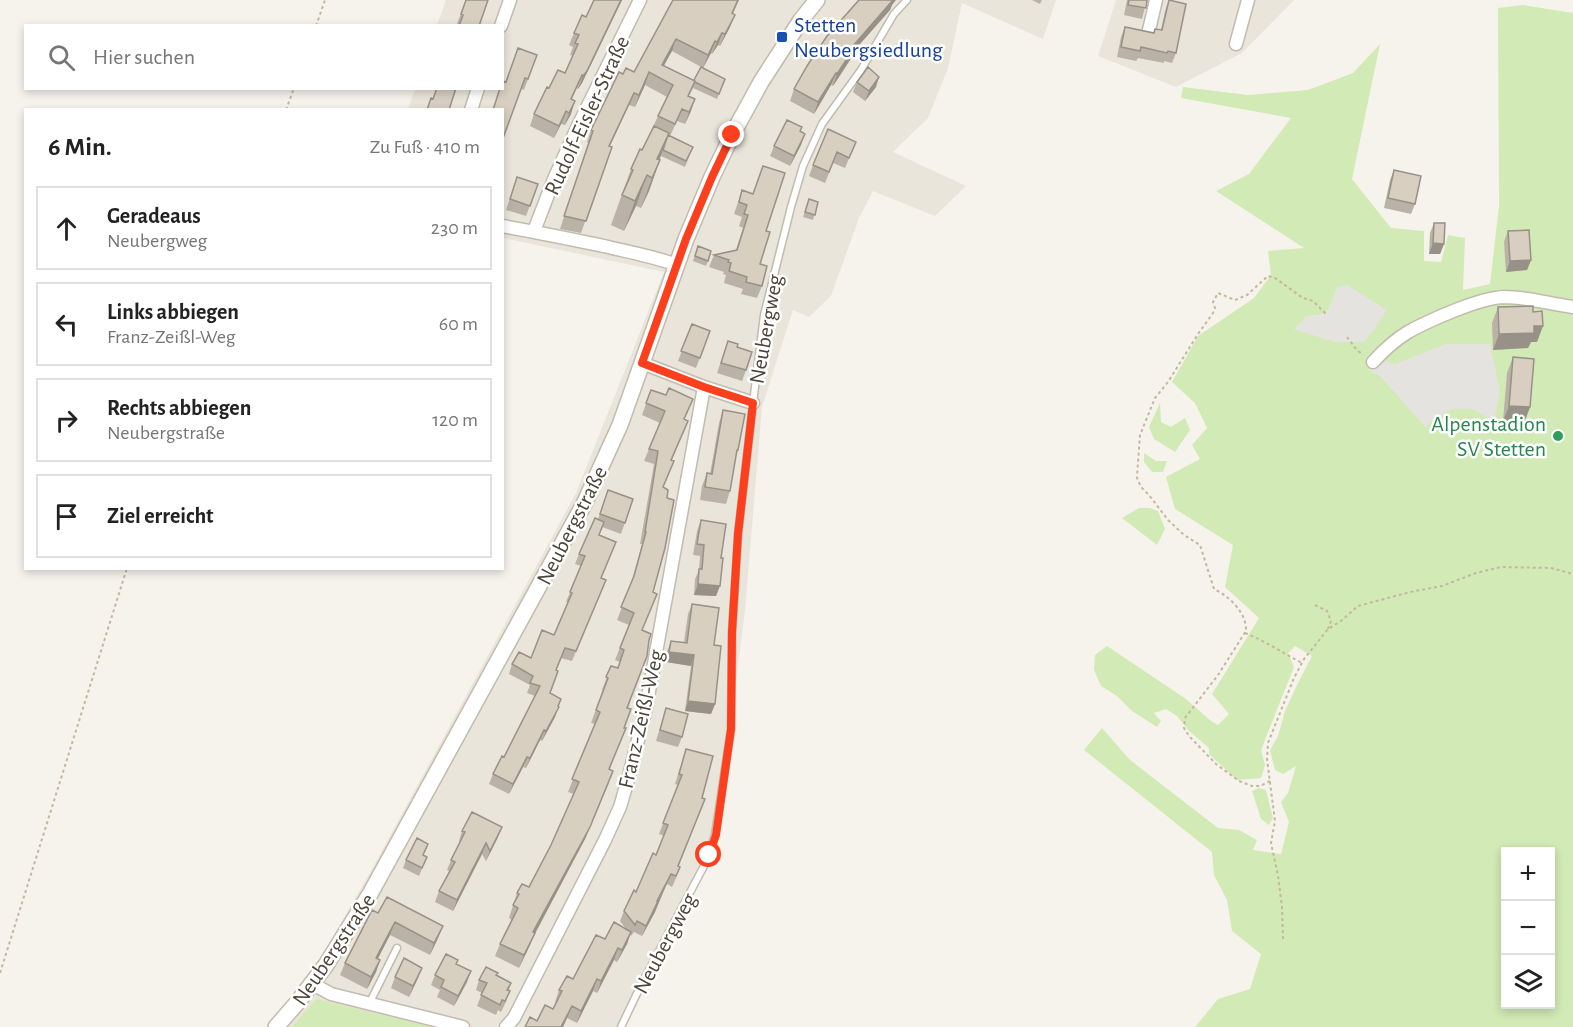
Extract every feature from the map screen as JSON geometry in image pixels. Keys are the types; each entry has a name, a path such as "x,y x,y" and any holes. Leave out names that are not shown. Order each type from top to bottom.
{"street":[{"path":"502,24 510,0"},
{"name":"Rudolf-Eisler-Straße","path":"534,231 576,128 640,0"},
{"path":"1149,30 1156,0"},
{"path":"1236,44 1248,0"},
{"name":"Neubergstraße","path":"276,1027 313,984 376,884 584,504 620,425 676,265 708,186 743,112 813,1"},
{"path":"472,108 477,90"},
{"path":"504,226 652,257 676,265"},
{"path":"1372,362 1407,333 1479,302 1502,297 1573,307"},
{"path":"642,363 753,403"},
{"name":"Franz-Zeißl-Weg","path":"506,1027 514,1018 620,807 644,717 704,387"},
{"path":"313,984 331,994 463,1027"}],"lane":[{"name":"Neubergweg","path":"621,1027 704,866 716,835 731,729 732,632 738,534 764,315 784,233 803,166 827,117 861,70 894,14 907,0"},
{"path":"369,1004 397,948"}],"path":[{"path":"317,24 325,0"},
{"path":"287,108 293,90"},
{"path":"1270,781 1260,786 1252,786 1239,781 1216,764 1184,728 1185,718 1213,683 1245,633 1246,622 1227,597 1214,589 1200,545 1184,535 1168,520 1141,487 1137,478 1140,435 1155,398 1213,314 1215,308 1213,302 1218,293 1235,300 1247,295 1268,276 1275,278 1303,298 1313,301 1326,314"},
{"path":"1347,337 1356,349 1372,362"},
{"path":"1328,629 1358,606 1443,586 1476,573 1501,567 1551,568 1573,574"},
{"path":"0,973 126,570"},
{"path":"1283,939 1282,907 1272,843 1275,821 1267,759 1268,743 1294,678 1302,663 1328,629 1331,621 1327,611 1315,605"},
{"path":"1245,633 1302,663"}],"shaded area":[{"path":"446,0 1056,0 1043,39 962,3 948,68 928,118 893,152 966,186 935,216 873,191 859,218 831,296 809,317 793,310 762,407 745,610 714,856 622,1027 281,1027 372,869 576,493 664,272 504,238 504,108 408,108 415,90 504,90 504,24 437,24"},
{"path":"1116,0 1294,0 1242,53 1176,87 1098,56"},
{"path":"1347,285 1387,310 1365,342 1336,342 1294,329 1307,316 1326,314 1337,287"},
{"path":"1446,344 1490,344 1500,390 1494,421 1473,409 1452,409 1434,418 1426,428 1381,377 1369,370 1377,358 1395,364"}],"green space":[{"path":"1523,5 1573,13 1573,1027 1195,1027 1218,999 1250,989 1261,954 1232,931 1227,900 1214,875 1212,852 1084,750 1102,728 1130,760 1218,828 1239,830 1257,840 1253,850 1281,854 1289,822 1281,802 1288,793 1296,766 1283,774 1275,770 1270,750 1278,736 1285,711 1312,656 1295,646 1288,653 1294,667 1261,750 1265,765 1261,778 1237,780 1209,754 1209,748 1189,731 1177,716 1166,709 1154,713 1161,721 1157,727 1132,711 1117,696 1101,686 1094,670 1095,655 1107,646 1186,699 1218,725 1229,714 1212,694 1259,618 1225,587 1233,545 1175,509 1166,477 1200,459 1192,445 1207,428 1195,403 1172,382 1198,336 1254,298 1271,275 1268,251 1304,248 1216,191 1249,174 1291,118 1181,98 1183,87 1248,95 1308,90 1353,73 1380,44 1352,179 1391,228 1424,231 1424,261 1441,262 1448,235 1465,238 1463,290 1490,284 1499,206 1498,8","holes":["1337,287 1336,342 1295,329 1307,316 1326,314"]},
{"path":"1160,403 1161,422 1171,427 1185,418 1190,430 1175,452 1154,439 1149,427"},
{"path":"1144,453 1156,461 1167,461 1163,472 1152,472 1144,462"},
{"path":"1139,508 1158,511 1165,529 1157,545 1122,518"},
{"path":"1259,788 1266,790 1273,818 1269,825 1261,819 1252,791"},
{"path":"316,999 432,1027 292,1027"}],"building":[{"path":"466,0 488,0 480,24 460,24 463,15 461,14"},
{"path":"594,0 621,0 571,99 575,101 569,113 566,111 559,126 534,114 558,70 565,73 578,44 575,43 579,35 574,33 582,15 586,17"},
{"path":"673,0 738,0 732,13 735,15 725,34 722,33 717,42 715,41 708,55 676,39 662,65 695,81 688,96 695,99 689,112 682,109 675,124 658,116 673,85 649,72 639,95 634,93 609,146 612,147 586,221 564,216 593,131 591,130 619,72 623,74 626,68 634,72"},
{"path":"859,0 893,0 852,47 854,48 818,102 794,89 827,36"},
{"path":"1129,0 1147,0 1146,8 1128,5"},
{"path":"1169,0 1186,4 1176,53 1141,47 1140,51 1121,47 1125,27 1154,33 1155,29 1162,30"},
{"path":"518,48 537,55 528,79 525,78 504,136 504,108 494,108 499,90 504,90 504,81 506,82"},
{"path":"701,67 725,79 719,94 695,82"},
{"path":"868,67 879,77 869,91 857,82"},
{"path":"436,90 455,90 450,108 428,108 431,98 433,99"},
{"path":"787,120 802,127 800,131 805,134 794,156 774,146"},
{"path":"654,126 669,133 657,159 660,160 652,178 647,175 635,201 622,195 640,149 642,150"},
{"path":"828,129 856,142 849,158 837,152 829,172 813,165"},
{"path":"668,135 693,147 686,161 663,150"},
{"path":"763,166 785,173 766,231 770,232 760,264 767,266 762,286 746,282 747,277 729,271 731,263 728,262 729,260 714,255 737,250 748,215 744,214 747,205 739,202 742,190 753,194"},
{"path":"1394,170 1421,176 1415,204 1388,198"},
{"path":"517,177 538,184 530,206 510,199"},
{"path":"809,199 818,202 815,215 805,212"},
{"path":"1434,223 1445,223 1444,244 1433,243"},
{"path":"1529,230 1531,260 1510,261 1508,231"},
{"path":"698,246 711,251 708,261 695,256"},
{"path":"1533,306 1533,312 1542,311 1543,326 1534,326 1534,333 1499,334 1498,307"},
{"path":"692,324 710,331 700,358 681,351"},
{"path":"728,341 752,352 746,370 721,363"},
{"path":"1513,357 1534,359 1530,407 1509,406"},
{"path":"669,388 693,399 684,419 688,421 671,460 674,461 663,487 668,490 667,498 674,500 665,548 653,592 657,594 642,630 651,634 647,656 627,708 631,709 624,728 626,728 609,769 613,771 590,827 533,932 535,933 524,955 500,944 518,908 513,905 519,894 517,893 522,884 529,887 551,845 579,782 572,779 600,712 596,710 608,678 606,677 611,666 618,668 624,650 620,648 634,613 621,607 634,576 646,532 658,451 649,449 665,411 646,403 651,390 666,395"},
{"path":"723,410 745,414 730,491 705,487 707,473 712,474"},
{"path":"608,490 633,499 625,523 600,514"},
{"path":"595,518 604,522 599,535 616,542 601,578 606,580 576,651 565,648 556,670 558,671 550,693 561,699 559,707 530,758 527,757 513,784 493,774 540,686 530,683 533,676 512,664 519,652 531,658 542,630 554,635 585,556 579,554"},
{"path":"701,520 726,524 720,586 698,584 704,545 697,544"},
{"path":"692,604 719,608 714,645 721,646 715,704 688,701 694,655 669,652 671,641 687,643"},
{"path":"666,708 688,714 682,737 660,730"},
{"path":"686,749 713,756 702,798 705,799 676,876 671,874 646,926 637,921 635,925 624,911 634,890 636,892 653,853 656,855 668,825 663,823 682,775 679,774"},
{"path":"472,812 502,827 490,851 486,843 457,900 439,891 455,862 451,860"},
{"path":"417,838 428,844 423,855 427,857 422,868 406,860"},
{"path":"387,897 443,926 434,943 395,922 376,958 380,960 371,977 345,963 372,910 378,913"},
{"path":"614,922 631,932 622,950 618,948 601,981 597,979 581,1011 572,1006 561,1027 525,1027 530,1017 537,1021 545,1005 553,1009 562,991 559,990 567,976 573,979 596,935 605,939"},
{"path":"446,954 458,960 456,964 471,971 458,996 441,987 444,980 435,975"},
{"path":"404,958 422,968 413,986 395,977"},
{"path":"486,967 511,983 505,1001 502,1000 500,1005 481,995 487,983 479,980"}],"place":[{"name":"Stetten Neubergsiedlung","path":"782,37"},
{"name":"Alpenstadion SV Stetten","path":"1558,436"}],"route":[{"path":"709,855 716,835 731,729 732,632 738,534 753,403 642,363 686,239 732,135"}]}
